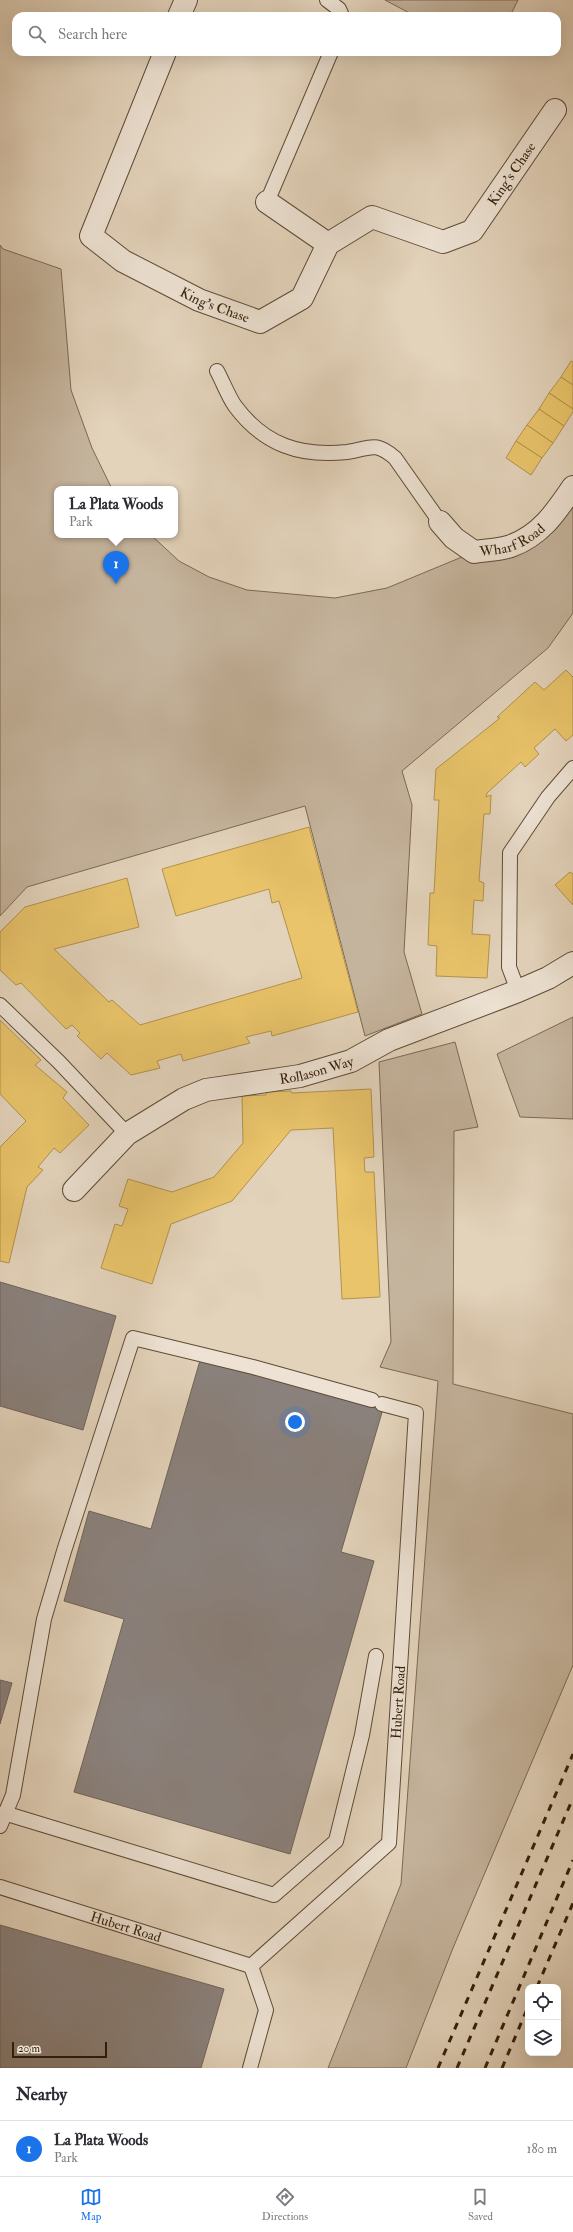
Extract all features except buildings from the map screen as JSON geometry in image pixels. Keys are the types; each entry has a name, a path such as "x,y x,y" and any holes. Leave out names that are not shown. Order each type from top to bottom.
{"street":[{"path":"181,12 186,0"},
{"name":"King's Chase","path":"163,56 91,236 123,261 199,300 260,322 302,298 328,244 372,217 443,242 472,231 555,110"},
{"path":"266,202 328,244"},
{"name":"Wharf Road","path":"440,522 454,538 474,552 510,547 535,534 552,518 573,487"},
{"name":"Rollason Way","path":"74,1190 127,1134 184,1099 206,1090 300,1076 351,1061 389,1040 518,991 548,978 573,963"}],"lane":[{"path":"327,0 339,9 340,12"},
{"path":"266,202 329,56"},
{"path":"217,371 234,405 258,432 290,449 320,454 350,452 369,446 385,450 395,458 440,522"},
{"path":"518,991 509,967 510,853 548,797 573,768"},
{"path":"0,1005 58,1062 127,1134"},
{"name":"Hubert Road","path":"0,1887 251,1966 388,1843 416,1413 253,1367 133,1338 64,1551 44,1619 13,1795 2,1820"},
{"path":"2,1820 274,1895 336,1841 362,1734 376,1656"},
{"path":"250,2068 266,2010 251,1966"}],"shaded area":[{"path":"385,0 518,0 512,12 408,12"},
{"path":"0,245 3,249 61,269 71,390 92,448 111,486 54,486 54,538 154,538 179,561 209,577 247,590 335,598 387,588 474,552 510,547 573,487 573,613 548,648 402,771 412,805 404,952 422,1014 365,1036 305,806 27,887 0,916"},
{"path":"573,1017 573,1119 520,1117 497,1054"},
{"path":"455,1042 478,1127 454,1131 453,1384 573,1414 573,1665 453,1948 406,2068 328,2068 401,1884 438,1381 380,1367 391,1342 379,1062"}],"railway":[{"path":"438,2068 573,1754"},
{"path":"457,2068 573,1798"},
{"path":"485,2068 573,1860"},
{"path":"538,1984 573,1903"},
{"path":"502,2068 525,2014"}],"place":[{"name":"La Plata Woods","path":"116,584"}]}
